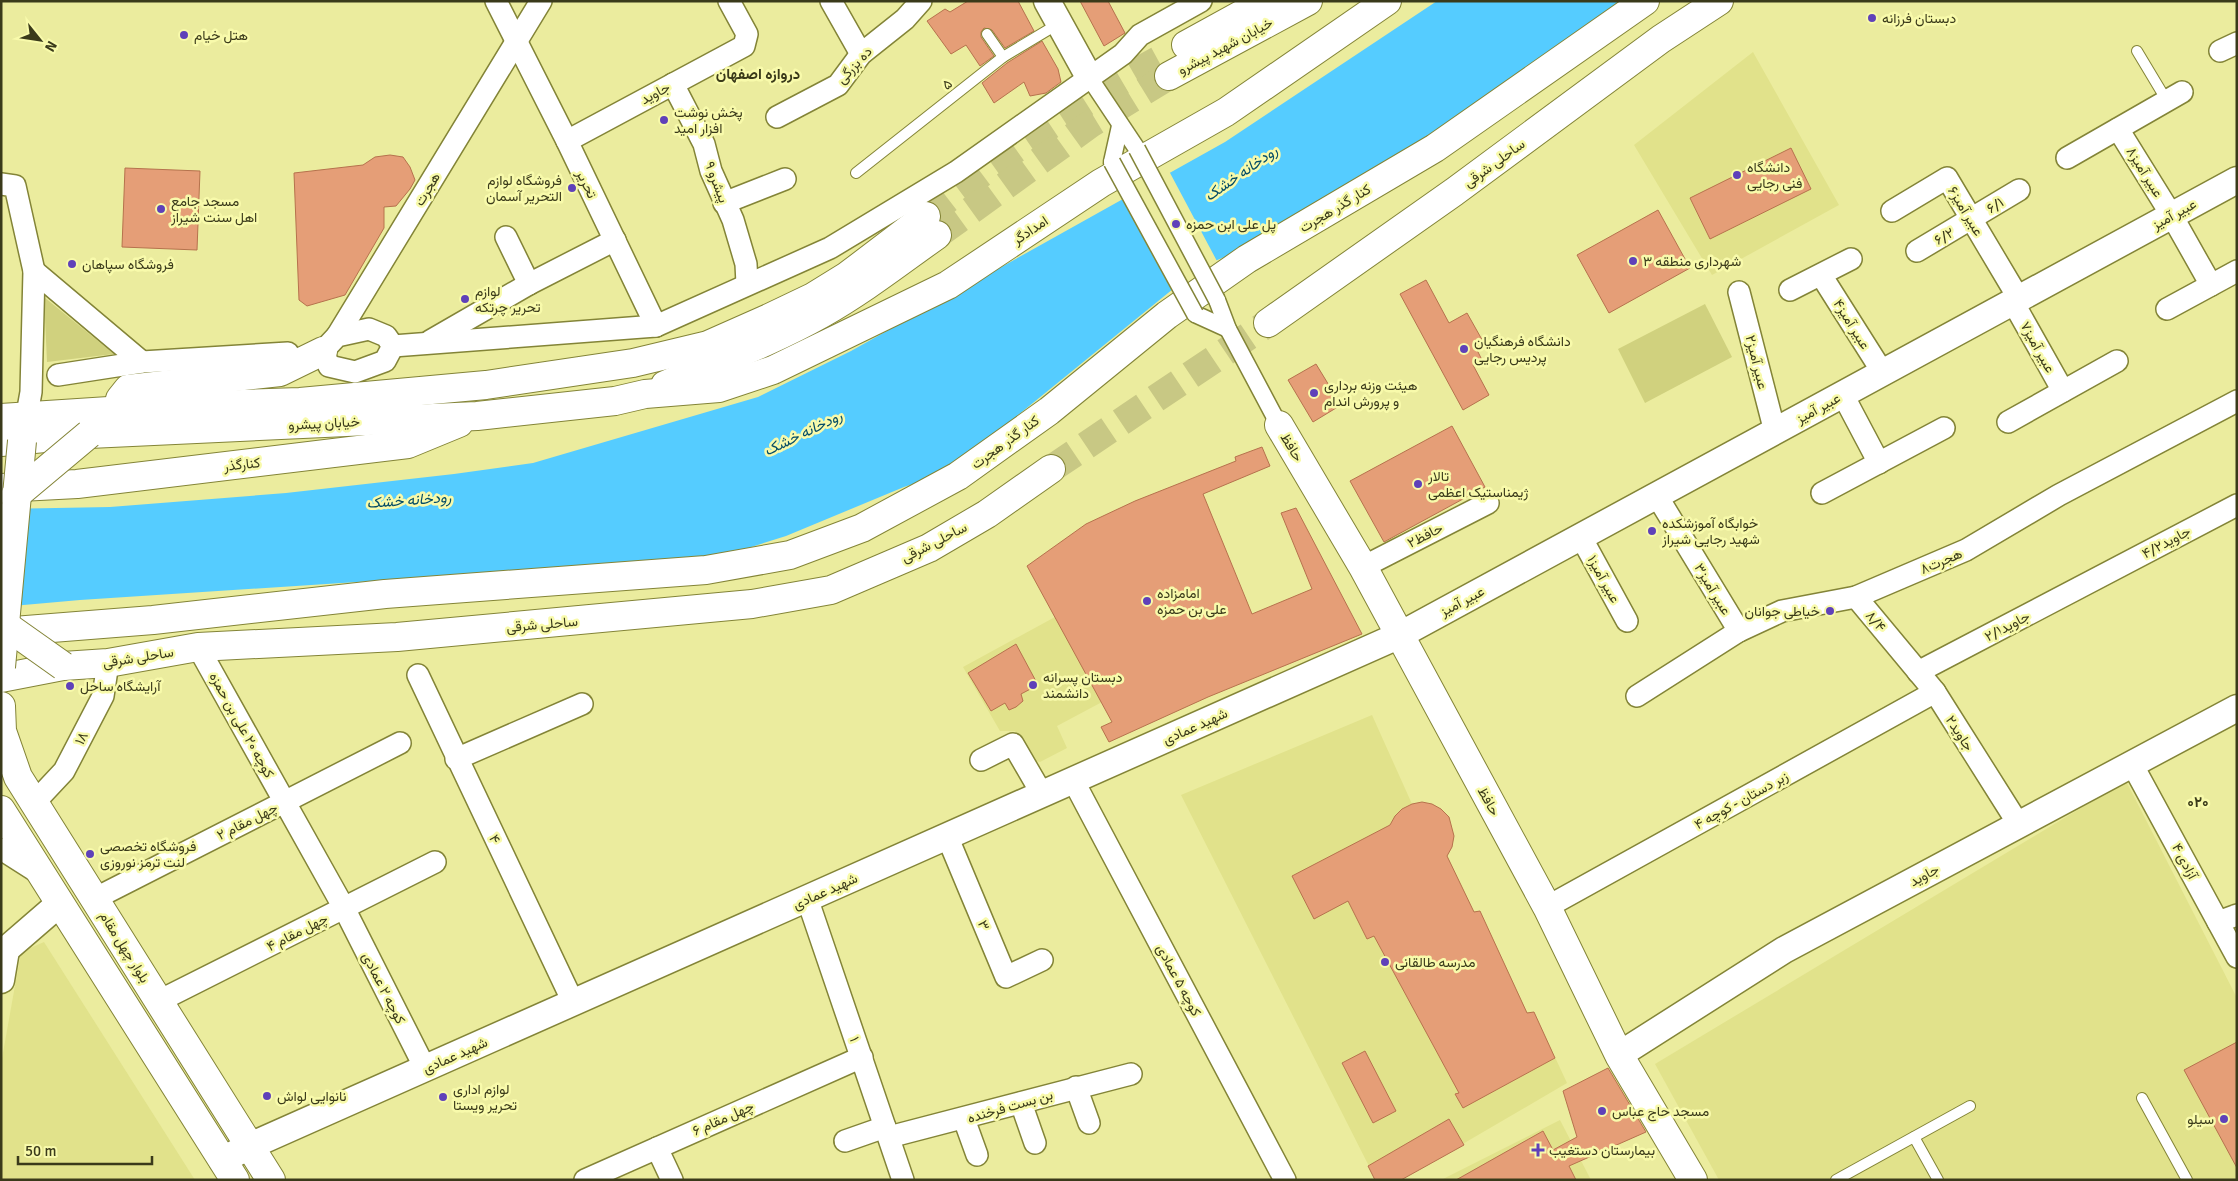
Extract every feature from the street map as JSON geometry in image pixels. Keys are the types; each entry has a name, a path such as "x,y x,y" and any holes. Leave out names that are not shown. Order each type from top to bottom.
{"main road":[{"name":"خیابان شهید پیشرو","path":"1266,1 1163,68 1308,1"},
{"name":"امدادگر","path":"645,394 719,388 773,370 948,285 1101,183 1226,112 1387,1"},
{"name":"کنار گذر هجرت","path":"3,629 153,620 385,594 706,570 790,555 862,528 958,476 1048,410 1167,315 1239,265 1435,148 1645,1"},
{"path":"1690,20 1710,1"},
{"name":"ساحلی شرقی","path":"1268,323 1719,1"},
{"name":"خیابان پیشرو","path":"931,226 857,292 820,315 645,394 615,401 477,416 89,434 13,429 118,410 300,402 496,384 632,364 708,345 769,318 813,297 931,226"},
{"path":"118,410 120,399 128,389 280,372 330,344"},
{"name":"کنارگذر","path":"8,492 408,444 477,416"},
{"name":"حافظ","path":"1279,425 1363,567 1547,907 1618,1055 1693,1180"},
{"path":"1,667 8,492 13,429"},
{"path":"8,492 89,434"},
{"name":"ساحلی شرقی","path":"1,678 63,666 108,663 198,647 436,634 752,604 831,590 929,548 987,514 1051,469"},
{"path":"3,629 63,666"},
{"name":"بلوار چهل مقام","path":"1,706 2,731 18,777 271,1180"},
{"path":"1,810 23,858"},
{"path":"1,830 60,903 229,1170"}],"street":[{"name":"تحریر","path":"496,1 656,326"},
{"name":"هجرت","path":"330,344 542,1"},
{"name":"جاوید","path":"567,142 744,46 747,34 730,1"},
{"path":"831,1 861,54"},
{"name":"ده بزرگی","path":"777,117 838,84 861,54 905,19 922,1"},
{"path":"393,346 656,326 830,248 956,172 1123,54 1140,35 1201,1"},
{"path":"1054,12 1089,77 1137,149 1217,300 1228,329 1279,425"},
{"name":"پیشرو ۹","path":"673,84 704,144 711,171 733,220 746,264 747,284"},
{"path":"2067,158 2174,97"},
{"path":"1120,126 1112,162 1195,314 1228,329"},
{"name":"۸عبیر آمیز","path":"2118,129 2172,216 2211,285"},
{"name":"۶عبیر آمیز","path":"1892,211 1946,178 2016,300"},
{"path":"724,203 785,179"},
{"name":"عبیر آمیز","path":"1400,635 2237,180"},
{"path":"1,184 15,186 34,271 31,392 13,429"},
{"name":"۶/۱","path":"1971,220 2019,190"},
{"name":"۶/۲","path":"1917,251 1971,220"},
{"path":"506,237 529,284"},
{"path":"426,343 529,284 615,240"},
{"path":"1790,290 1851,259"},
{"path":"34,271 142,362"},
{"path":"2168,309 2237,271"},
{"name":"۴عبیر آمیز","path":"1821,275 1883,373"},
{"name":"۲عبیر آمیز","path":"1739,292 1775,432"},
{"name":"۷عبیر آمیز","path":"2016,300 2063,391"},
{"path":"369,329 386,336 393,346 385,361 355,372 329,366 330,344 369,329"},
{"path":"58,375 142,362 288,353"},
{"path":"2008,422 2117,362"},
{"path":"1843,395 1879,463"},
{"name":"هجرت۸","path":"1637,696 1739,631 1782,611 1856,597 1966,550 2059,495 2237,400"},
{"path":"1822,493 1944,428"},
{"name":"۳عبیر آمیز","path":"1657,496 1739,631"},
{"name":"۲حافظ","path":"1363,567 1488,503"},
{"name":"۴/۲جاوید","path":"2096,579 2237,505"},
{"name":"۱عبیر آمیز","path":"1581,537 1627,621"},
{"name":"۲/۱جاوید","path":"1918,672 2096,579"},
{"name":"۸/۴","path":"1856,597 1896,645"},
{"name":"شهید عمادی","path":"229,1170 250,1146 1400,635"},
{"name":"۲جاوید","path":"1896,645 1935,692 2019,825"},
{"name":"کوچه ۲۰ علی بن حمزه","path":"198,647 344,908"},
{"name":"۱۸","path":"34,803 64,771 103,696 108,663"},
{"name":"۴","path":"418,676 573,1002"},
{"name":"زبر دستان - کوچه ۴","path":"1547,907 1935,692"},
{"path":"456,759 582,704"},
{"name":"جاوید","path":"1618,1055 1784,950 2237,708"},
{"name":"چهل مقام ۲","path":"94,899 400,743"},
{"path":"981,760 1013,744 1042,794"},
{"name":"۴ آزادی","path":"2132,764 2227,919 2237,957"},
{"name":"کوچه ۵ عمادی","path":"1073,780 1285,1180"},
{"name":"۳","path":"947,836 1006,977 1042,960"},
{"name":"چهل مقام ۴","path":"158,1001 435,862"},
{"name":"۱","path":"807,898 903,1180"},
{"path":"1,980 4,952 60,903"},
{"name":"کوچه ۲ عمادی","path":"344,908 425,1068"},
{"name":"چهل مقام ۶","path":"585,1180 862,1057"},
{"name":"بن بست فرخنده","path":"845,1141 964,1119 1076,1087 1131,1074"},
{"path":"1076,1087 1089,1123"},
{"path":"1021,1103 1035,1143"},
{"path":"964,1119 977,1155"},
{"path":"657,1148 672,1180"}],"lane":[{"name":"۵","path":"856,173 1004,57 1054,12"},
{"path":"987,34 1004,57"},
{"path":"2137,51 2174,97"},
{"path":"2142,1098 2187,1180"},
{"path":"1836,1180 1970,1106"},
{"path":"1914,1136 1938,1180"}],"shaded area":[{"name":"دانشگاه فنی رجایی","path":"1753,52 1839,205 1712,275 1634,145"},
{"path":"44,297 114,354 47,362"},
{"path":"1705,304 1732,357 1645,403 1618,349"},
{"name":"دبستان پسرانه دانشمند","path":"1055,617 1102,702 1057,726 1067,748 1040,762 1031,760 1015,731 1000,731 963,667"},
{"name":"مدرسه طالقانی","path":"1372,715 1412,804 1432,804 1449,817 1454,836 1452,847 1447,856 1474,912 1480,911 1527,1012 1534,1012 1567,1083 1401,1180 1376,1180 1181,795"},
{"path":"2126,781 2237,998 2237,1180 1719,1180 1655,1064"},
{"path":"44,942 195,1180 1,1180 1,1064 21,952"},
{"name":"بیمارستان دستغیب","path":"1560,1120 1591,1180 1441,1180"}],"water":[{"name":"رودخانه خشک","path":"1437,1 1620,1 1420,144 1237,252 1200,267 947,473 904,487 786,536 726,555 662,562 80,600 1,607 1,509 110,507 286,493 533,463 758,397 851,351 1225,142"}],"pier":[{"name":"پل علی ابن حمزه","path":"1169,171 1218,263 1201,269 1186,281 1137,189"}],"building":[{"path":"968,1 1018,1 1034,31 1005,48 992,30 984,28 981,32 981,37 994,56 980,66 966,45 951,54 927,21 945,9 950,12"},
{"path":"1080,1 1108,1 1125,33 1104,46"},
{"path":"1042,41 1058,69 1061,82 1046,93 1030,96 1024,82 994,103 982,83 1007,63"},
{"path":"1791,148 1811,189 1710,239 1690,198"},
{"path":"390,155 403,157 410,167 415,180 396,206 384,207 384,228 345,295 307,306 299,300 294,173 363,165 375,157"},
{"name":"مسجد جامع اهل سنت شیراز","path":"125,168 200,171 197,250 122,247"},
{"name":"شهرداری منطقه ۳","path":"1658,210 1690,268 1609,313 1577,255"},
{"path":"1426,280 1449,323 1467,313 1485,345 1477,350 1482,360 1473,365 1489,395 1463,410 1400,294"},
{"name":"هیئت وزنه برداری و پرورش اندام","path":"1316,364 1341,405 1313,422 1288,380"},
{"name":"تالار ژیمناستیک اعظمی","path":"1452,426 1485,487 1384,542 1350,481"},
{"name":"امامزاده علی بن حمزه","path":"1262,447 1270,466 1203,494 1252,614 1312,589 1281,513 1296,508 1362,634 1208,697 1109,742 1101,727 1112,722 1027,566 1086,524 1135,501 1236,461 1235,457"},
{"path":"1016,644 1038,685 1021,694 1023,701 1016,707 1009,710 1005,703 991,711 968,673"},
{"path":"1422,802 1432,804 1441,809 1449,817 1454,836 1452,847 1447,856 1474,912 1480,911 1527,1013 1534,1012 1555,1058 1463,1108 1455,1094 1459,1093 1374,936 1367,939 1348,901 1314,919 1292,876 1390,825 1402,809"},
{"name":"سیلو","path":"2237,1042 2237,1168 2184,1070"},
{"path":"1365,1051 1396,1111 1373,1123 1342,1063"},
{"path":"1608,1068 1646,1132 1569,1166 1576,1180 1456,1180 1543,1131 1553,1150 1577,1137 1563,1091"},
{"path":"1449,1119 1464,1145 1401,1180 1375,1180 1368,1166"}],"tunnel":[{"path":"926,216 1039,133 1098,95 1158,60"},
{"path":"937,235 1092,123 1169,76"},
{"path":"1051,469 1268,323"}],"place":[{"name":"دبستان فرزانه","path":"1872,18"},
{"name":"هتل خیام","path":"184,35"},
{"name":"پخش نوشت افزار امید","path":"664,120"},
{"name":"دانشگاه فنی رجایی","path":"1737,175"},
{"name":"فروشگاه لوازم التحریر آسمان","path":"572,188"},
{"name":"مسجد جامع اهل سنت شیراز","path":"161,209"},
{"name":"پل علی ابن حمزه","path":"1176,224"},
{"name":"شهرداری منطقه ۳","path":"1633,261"},
{"name":"فروشگاه سپاهان","path":"72,264"},
{"name":"لوازم تحریر چرتکه","path":"465,299"},
{"name":"دانشگاه فرهنگیان پردیس رجایی","path":"1464,349"},
{"name":"هیئت وزنه برداری و پرورش اندام","path":"1314,393"},
{"name":"تالار ژیمناستیک اعظمی","path":"1418,484"},
{"name":"خوابگاه آموزشکده شهید رجایی شیراز","path":"1652,531"},
{"name":"امامزاده علی بن حمزه","path":"1147,601"},
{"name":"خیاطی جوانان","path":"1830,611"},
{"name":"دبستان پسرانه دانشمند","path":"1033,685"},
{"name":"آرایشگاه ساحل","path":"70,686"},
{"name":"فروشگاه تخصصی لنت ترمز نوروزی","path":"90,854"},
{"name":"مدرسه طالقانی","path":"1385,962"},
{"name":"نانوایی لواش","path":"267,1096"},
{"name":"لوازم اداری تحریر ویستا","path":"443,1097"},
{"name":"مسجد حاج عباس","path":"1602,1111"},
{"name":"سیلو","path":"2224,1119"},
{"name":"بیمارستان دستغیب","path":"1538,1150"}],"district":[{"name":"دروازه اصفهان","path":"758,74"},
{"name":"۰۲۰","path":"2198,802"}]}
